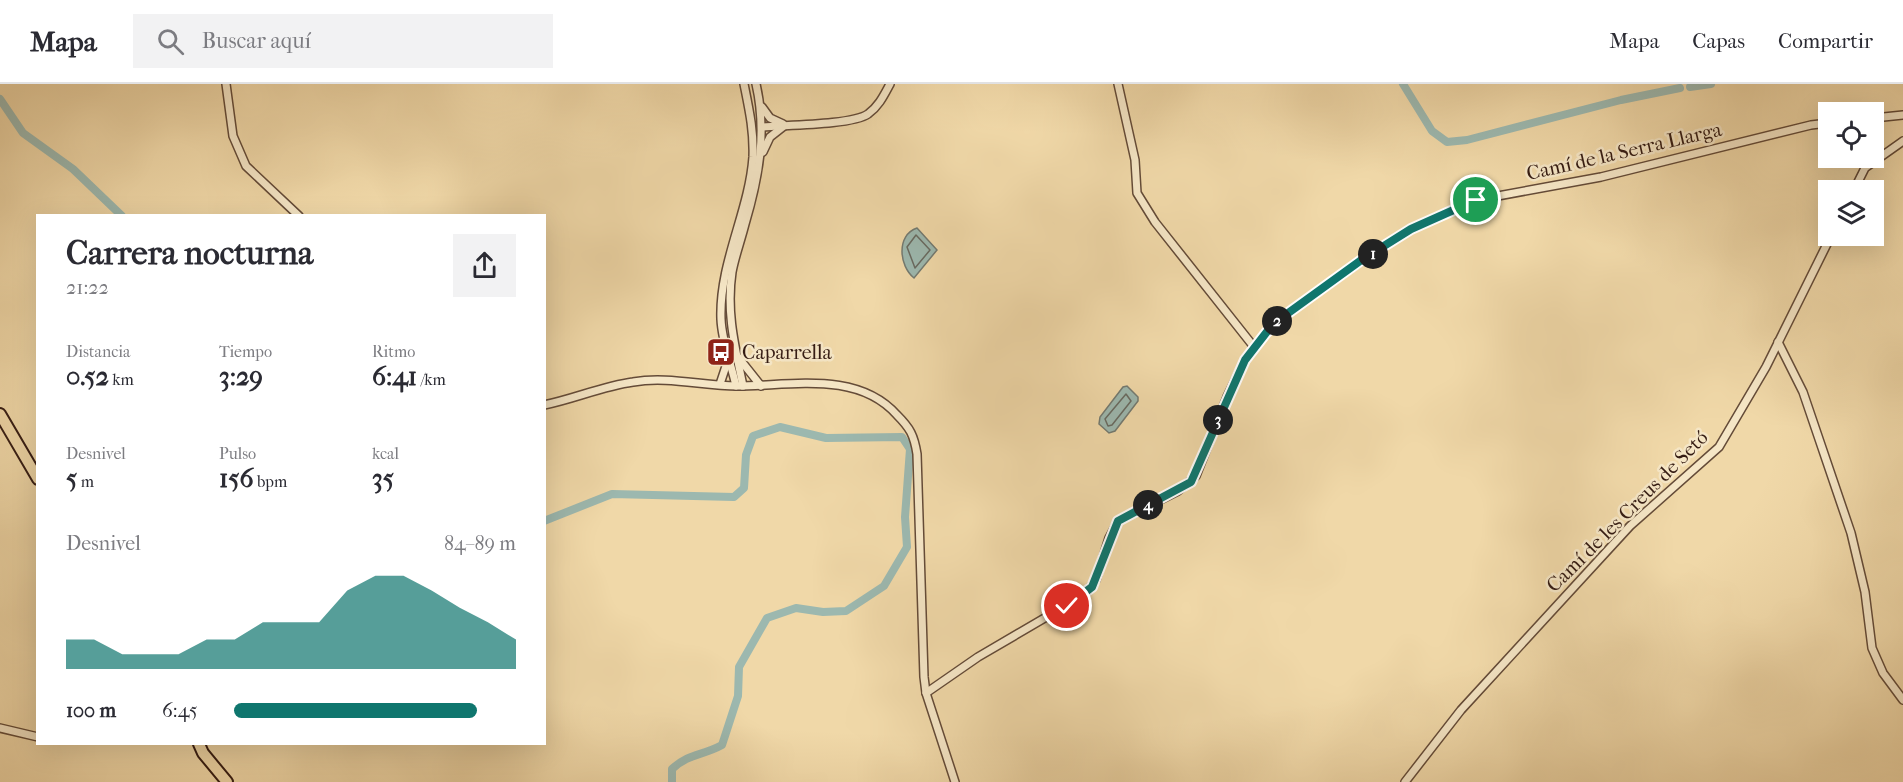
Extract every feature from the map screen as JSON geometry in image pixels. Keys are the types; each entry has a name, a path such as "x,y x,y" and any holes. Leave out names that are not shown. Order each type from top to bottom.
{"main road":[{"path":"0,414 36,476"},
{"path":"201,749 227,782"}],"street":[{"path":"226,84 233,136 246,166 297,214"},
{"path":"740,386 728,360 721,320 730,252 745,198 753,147 753,128 744,84"},
{"path":"740,386 729,310 732,272 753,197 760,158 763,127 756,84"},
{"path":"763,127 849,121 866,115 877,106 890,84"},
{"path":"1118,84 1135,160 1137,192 1155,222 1254,347"},
{"path":"760,104 770,118 786,125"},
{"path":"748,105 763,127"},
{"path":"1884,117 1903,115"},
{"name":"Camí de la Serra Llarga","path":"926,693 978,657 1084,595 1096,580 1109,538 1118,521 1191,482 1227,397 1254,347 1273,324 1360,261 1411,229 1476,200 1601,177 1818,124"},
{"path":"760,158 770,137 786,125"},
{"path":"753,147 763,127"},
{"path":"1859,180 1865,168 1903,141"},
{"name":"Camí de les Creus de Setó","path":"1405,782 1476,693 1630,526 1719,447 1778,342 1826,246"},
{"path":"1778,342 1803,392 1851,533 1864,592 1872,648 1884,674 1903,700"},
{"path":"736,355 761,386"},
{"path":"720,384 728,360"},
{"path":"546,404 633,382 667,380 740,386 830,383 876,396 893,409 914,433 917,463 921,651 926,693 955,782"},
{"path":"0,728 36,737"}],"water":[{"path":"917,228 937,250 914,278 905,266 902,251 906,237"},
{"path":"1127,386 1138,397 1138,401 1115,431 1109,433 1099,424 1100,417 1123,387"}],"waterway":[{"path":"1403,84 1432,131 1447,142 1467,140 1621,100 1680,88"},
{"path":"1690,87 1711,84"},
{"path":"0,99 23,133 73,169 120,214"},
{"path":"546,520 612,494 734,497 744,488 746,455 753,436 780,427 826,438 902,437 910,449 905,517 907,547 884,586 846,611 823,612 796,608 767,618 739,667 738,696 722,745 678,764 672,769 672,782"}],"place":[{"name":"Caparrella","path":"721,352"}],"route":[{"path":"1067,606 1092,587 1109,538 1118,521 1178,491 1196,476 1227,397 1245,360 1273,324 1360,261 1411,229 1476,200"}]}
